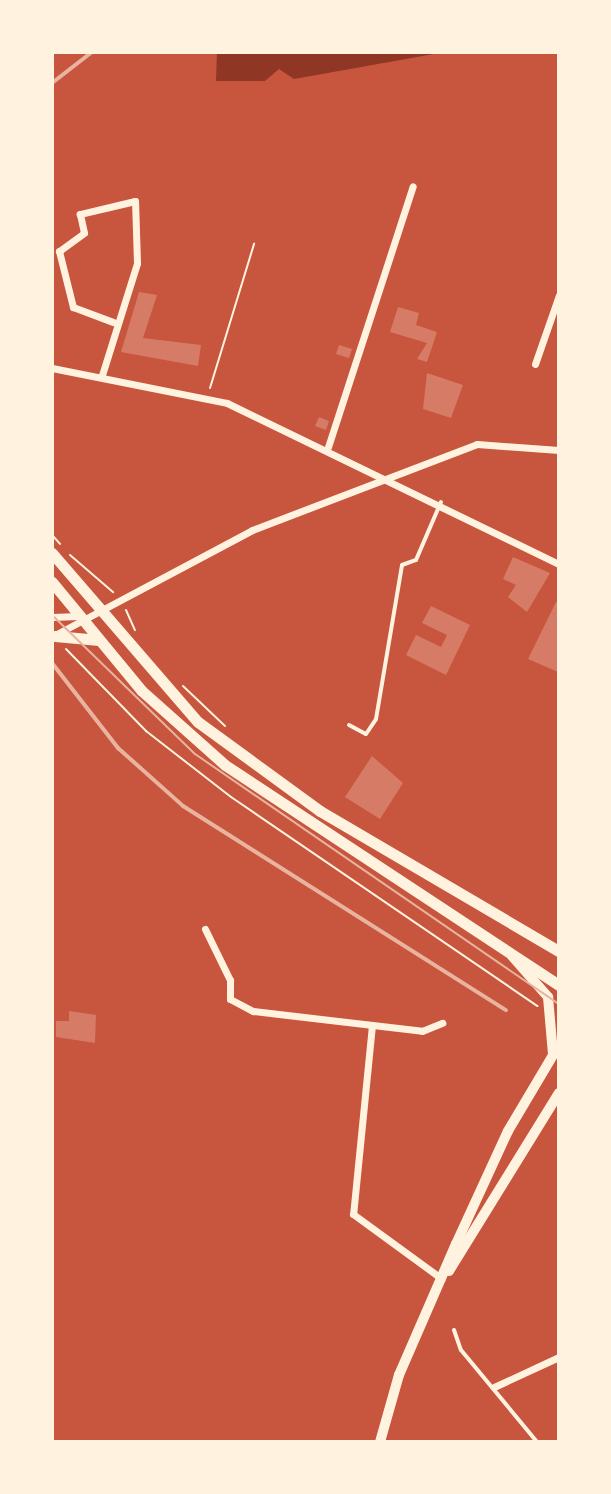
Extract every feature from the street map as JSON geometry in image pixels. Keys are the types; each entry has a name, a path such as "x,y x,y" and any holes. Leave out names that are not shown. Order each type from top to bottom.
{"main road":[{"path":"52,553 157,681 255,766 419,874 559,951"},
{"path":"52,582 157,705 225,765 505,946 559,985"},
{"path":"81,589 81,617"},
{"path":"53,636 99,640"},
{"path":"380,1442 403,1365 446,1276 508,1131 556,1050 548,997 505,946"},
{"path":"446,1276 559,1093"}],"street":[{"path":"328,447 413,186"},
{"path":"135,201 137,263 121,319 113,322 73,307 59,251 84,233 80,214 135,201"},
{"path":"535,364 556,316 559,295"},
{"path":"102,375 113,322"},
{"path":"52,368 207,397 328,447 559,564"},
{"path":"53,636 97,608 252,530 477,444 559,450"},
{"path":"52,617 81,617"},
{"path":"205,929 230,980 230,999 253,1011 422,1031 442,1023"},
{"path":"372,1025 353,1214 446,1276"},
{"path":"494,1387 559,1357"}],"lane":[{"path":"349,725 366,734 376,719 402,565 416,560 441,502"},
{"path":"454,1330 461,1350 537,1442"}],"path":[{"path":"207,397 254,244"},
{"path":"52,535 119,599 145,643"},
{"path":"53,636 146,731 544,1017"},
{"path":"175,678 232,733"}],"shaded area":[{"path":"217,52 445,52 294,79 279,69 265,81 216,81"}],"building":[{"path":"139,292 157,295 143,338 201,345 198,366 121,352"},
{"path":"398,307 419,313 416,325 437,332 427,362 417,359 427,343 390,332"},
{"path":"339,345 352,349 349,358 336,354"},
{"path":"427,373 463,385 451,418 423,409"},
{"path":"319,417 329,421 326,430 315,426"},
{"path":"513,557 550,573 527,612 508,597 516,585 503,579"},
{"path":"556,602 559,603 558,672 528,659"},
{"path":"431,606 470,625 446,675 406,655 416,635 441,647 447,635 422,623"},
{"path":"372,756 403,783 380,819 345,797"},
{"path":"69,1011 96,1015 95,1043 56,1037 56,1021 69,1021"}],"tram line":[{"path":"52,615 195,754 559,1004"}],"railway":[{"path":"52,83 92,52"},
{"path":"52,663 118,748 183,806 506,1010"}]}
